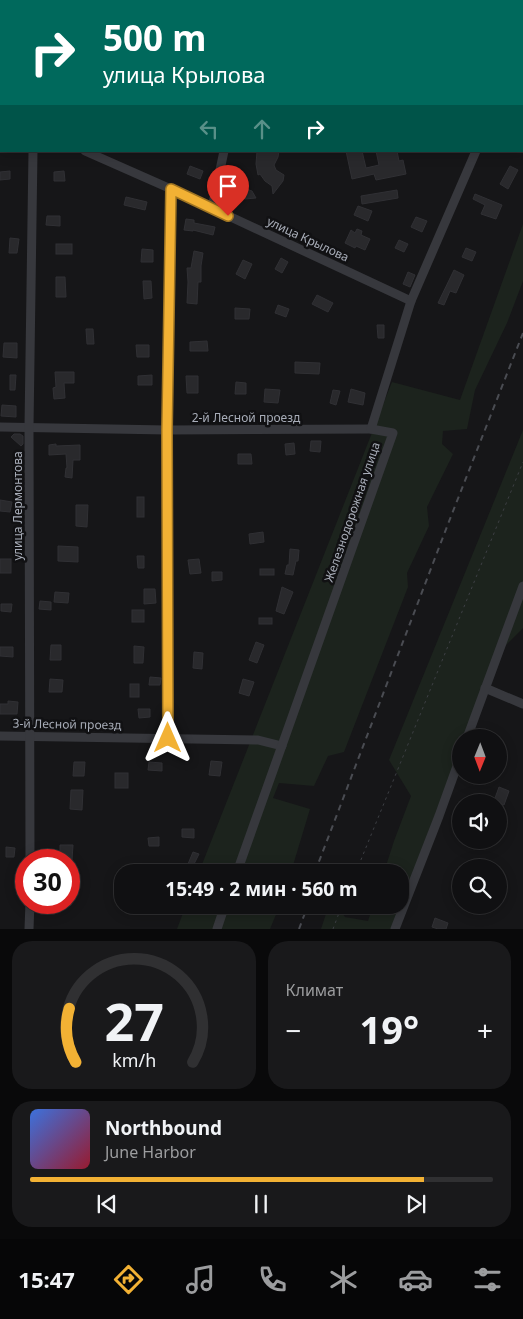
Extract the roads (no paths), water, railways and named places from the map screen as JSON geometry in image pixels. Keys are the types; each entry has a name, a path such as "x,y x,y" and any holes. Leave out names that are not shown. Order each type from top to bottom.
{"street":[{"name":"улица Лермонтова","path":"30,849 29,427 33,152"},
{"name":"улица Крылова","path":"87,152 411,301"},
{"path":"212,208 224,152"},
{"name":"Железнодорожная улица","path":"240,864 393,433 371,429 411,301 476,152"},
{"path":"168,738 167,430 171,189"},
{"name":"2-й Лесной проезд","path":"0,427 167,430 371,429"},
{"path":"470,729 523,586"},
{"path":"485,688 523,704"},
{"name":"3-й Лесной проезд","path":"0,736 258,740 282,746"},
{"path":"395,929 452,780"},
{"path":"30,914 30,929"},
{"path":"217,929 222,914"}],"railway":[{"path":"318,864 523,333"},
{"path":"299,929 305,914"}]}
